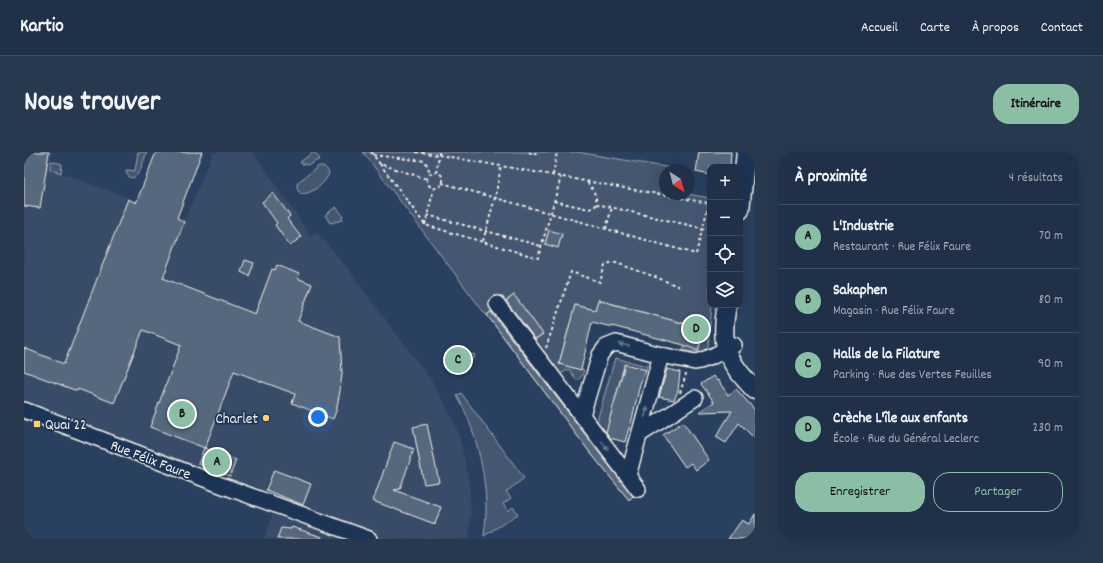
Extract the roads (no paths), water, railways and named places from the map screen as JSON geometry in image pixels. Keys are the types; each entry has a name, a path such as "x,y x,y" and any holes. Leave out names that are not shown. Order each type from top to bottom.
{"main road":[{"path":"742,200 748,164"},
{"path":"727,308 724,335 753,383"},
{"path":"730,347 732,333 732,308"}],"street":[{"path":"497,304 638,489"},
{"path":"582,416 600,355 606,348 616,343 661,355 700,361 730,347"},
{"path":"628,476 661,355"},
{"path":"639,435 695,398"},
{"name":"Rue Félix Faure","path":"24,410 224,487 369,539"}],"place":[{"name":"Crèche L'île aux enfants","path":"696,329"},
{"name":"Halls de la Filature","path":"458,360"},
{"name":"Sakaphen","path":"182,414"},
{"name":"Charlet","path":"266,418"},
{"name":"Quai 22","path":"37,424"},
{"name":"L'Industrie","path":"217,462"}]}
